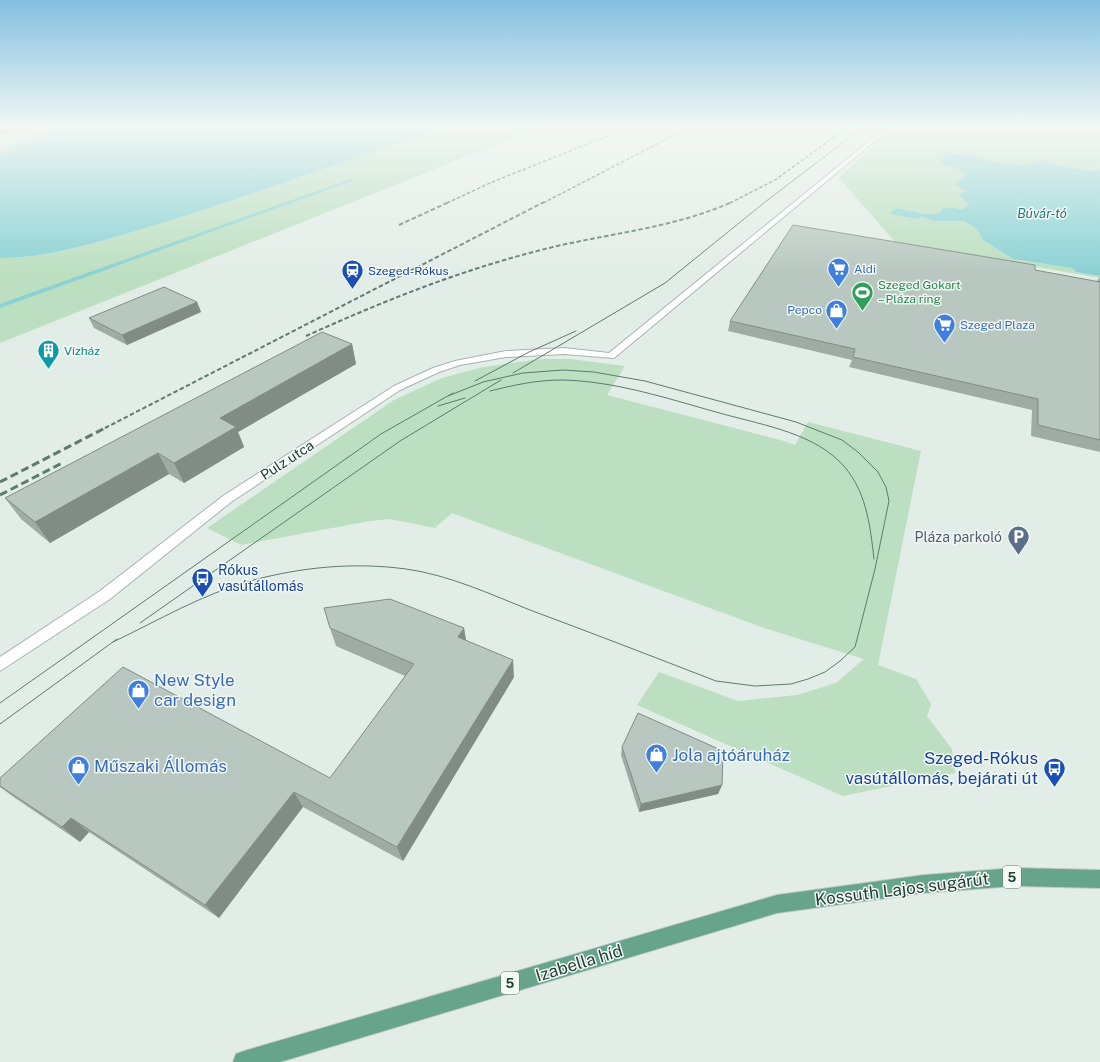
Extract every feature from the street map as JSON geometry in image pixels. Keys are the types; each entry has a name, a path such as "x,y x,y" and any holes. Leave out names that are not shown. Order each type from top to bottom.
{"main road":[{"name":"Kossuth Lajos sugárút","path":"777,904 924,884 1014,877 1100,879"},
{"name":"Izabella híd","path":"244,1062 777,904"}],"street":[{"name":"Pulz utca","path":"0,664 105,595 226,499 397,388 431,373 458,364 506,354 564,351 611,356 831,175"}],"green space":[{"path":"306,175 421,175 0,343 0,258 41,255 123,235 234,200"},
{"path":"843,175 966,175 966,191 959,194 969,205 963,209 943,207 939,213 926,214 896,208 889,214 916,219 922,217 933,221 964,221 977,229 983,240 1013,259 1072,268 1076,272 1100,276 1100,278 895,242 839,178"},
{"path":"541,359 570,359 625,366 607,395 795,445 808,422 921,451 878,665 916,679 931,704 927,716 952,749 955,773 843,796 637,705 659,672 738,701 797,695 836,683 864,659 764,628 452,513 435,528 390,519 370,521 241,545 207,528 394,400 442,378 483,367"}],"water":[{"path":"0,175 307,175 234,200 123,235 41,255 0,258"},
{"name":"Búvár-tó","path":"967,175 1100,175 1100,276 1076,272 1072,268 1013,259 983,240 977,229 964,221 933,221 922,217 916,219 889,214 896,208 926,214 939,213 943,207 963,209 969,205 959,194 966,191 954,184"}],"building":[{"name":"Szeged Plaza","path":"793,225 1035,265 1035,270 1100,282 1100,440 1038,425 1038,399 853,357 855,349 730,321"},
{"path":"164,287 197,302 122,335 89,318"},
{"path":"322,332 352,344 220,418 236,427 174,463 158,453 35,522 5,498"},
{"path":"390,599 464,628 458,637 513,660 397,847 294,792 205,905 71,818 62,827 0,786 0,778 123,667 330,778 414,664 330,628 324,608"},
{"path":"638,713 723,751 722,785 641,804 622,747"}],"waterway":[{"path":"0,306 353,180"}],"tram line":[{"path":"513,373 665,283 801,175"},
{"path":"475,381 529,352 576,331"},
{"path":"113,642 180,608 214,593 250,581 308,569 367,566 406,569 454,580 716,681 755,686 791,684 825,672 855,647 875,569 889,501 886,487 878,472 858,452 842,440 796,422 645,381 594,372 563,370 523,373 483,382 448,396"},
{"path":"140,623 400,441 501,380"},
{"path":"490,391 526,383 553,380 601,383 659,396 797,435 812,442 839,461 855,482 861,494 868,519 874,559"},
{"path":"0,703 381,434 453,393"},
{"path":"438,406 465,398"},
{"path":"0,724 117,639"}],"railway":[{"path":"447,203 511,175"},
{"path":"543,203 598,175"},
{"path":"732,202 783,175"},
{"path":"399,225 449,202"},
{"path":"105,428 544,202"},
{"path":"306,336 397,297 489,265 553,247 667,224 711,211 732,202"},
{"path":"0,482 107,427"},
{"path":"0,495 64,462"}],"place":[{"name":"Aldi","path":"838,288"},
{"name":"Szeged-Rókus","path":"353,290"},
{"name":"Szeged Gokart – Pláza ring","path":"863,312"},
{"name":"Pepco","path":"837,330"},
{"name":"Szeged Plaza","path":"945,344"},
{"name":"Vízház","path":"48,370"},
{"name":"Pláza parkoló","path":"1018,556"},
{"name":"Rókus vasútállomás","path":"202,598"},
{"name":"New Style car design","path":"139,710"},
{"name":"Jola ajtóáruház","path":"656,774"},
{"name":"Műszaki Állomás","path":"79,786"},
{"name":"Szeged-Rókus vasútállomás, bejárati út","path":"1054,788"}]}
